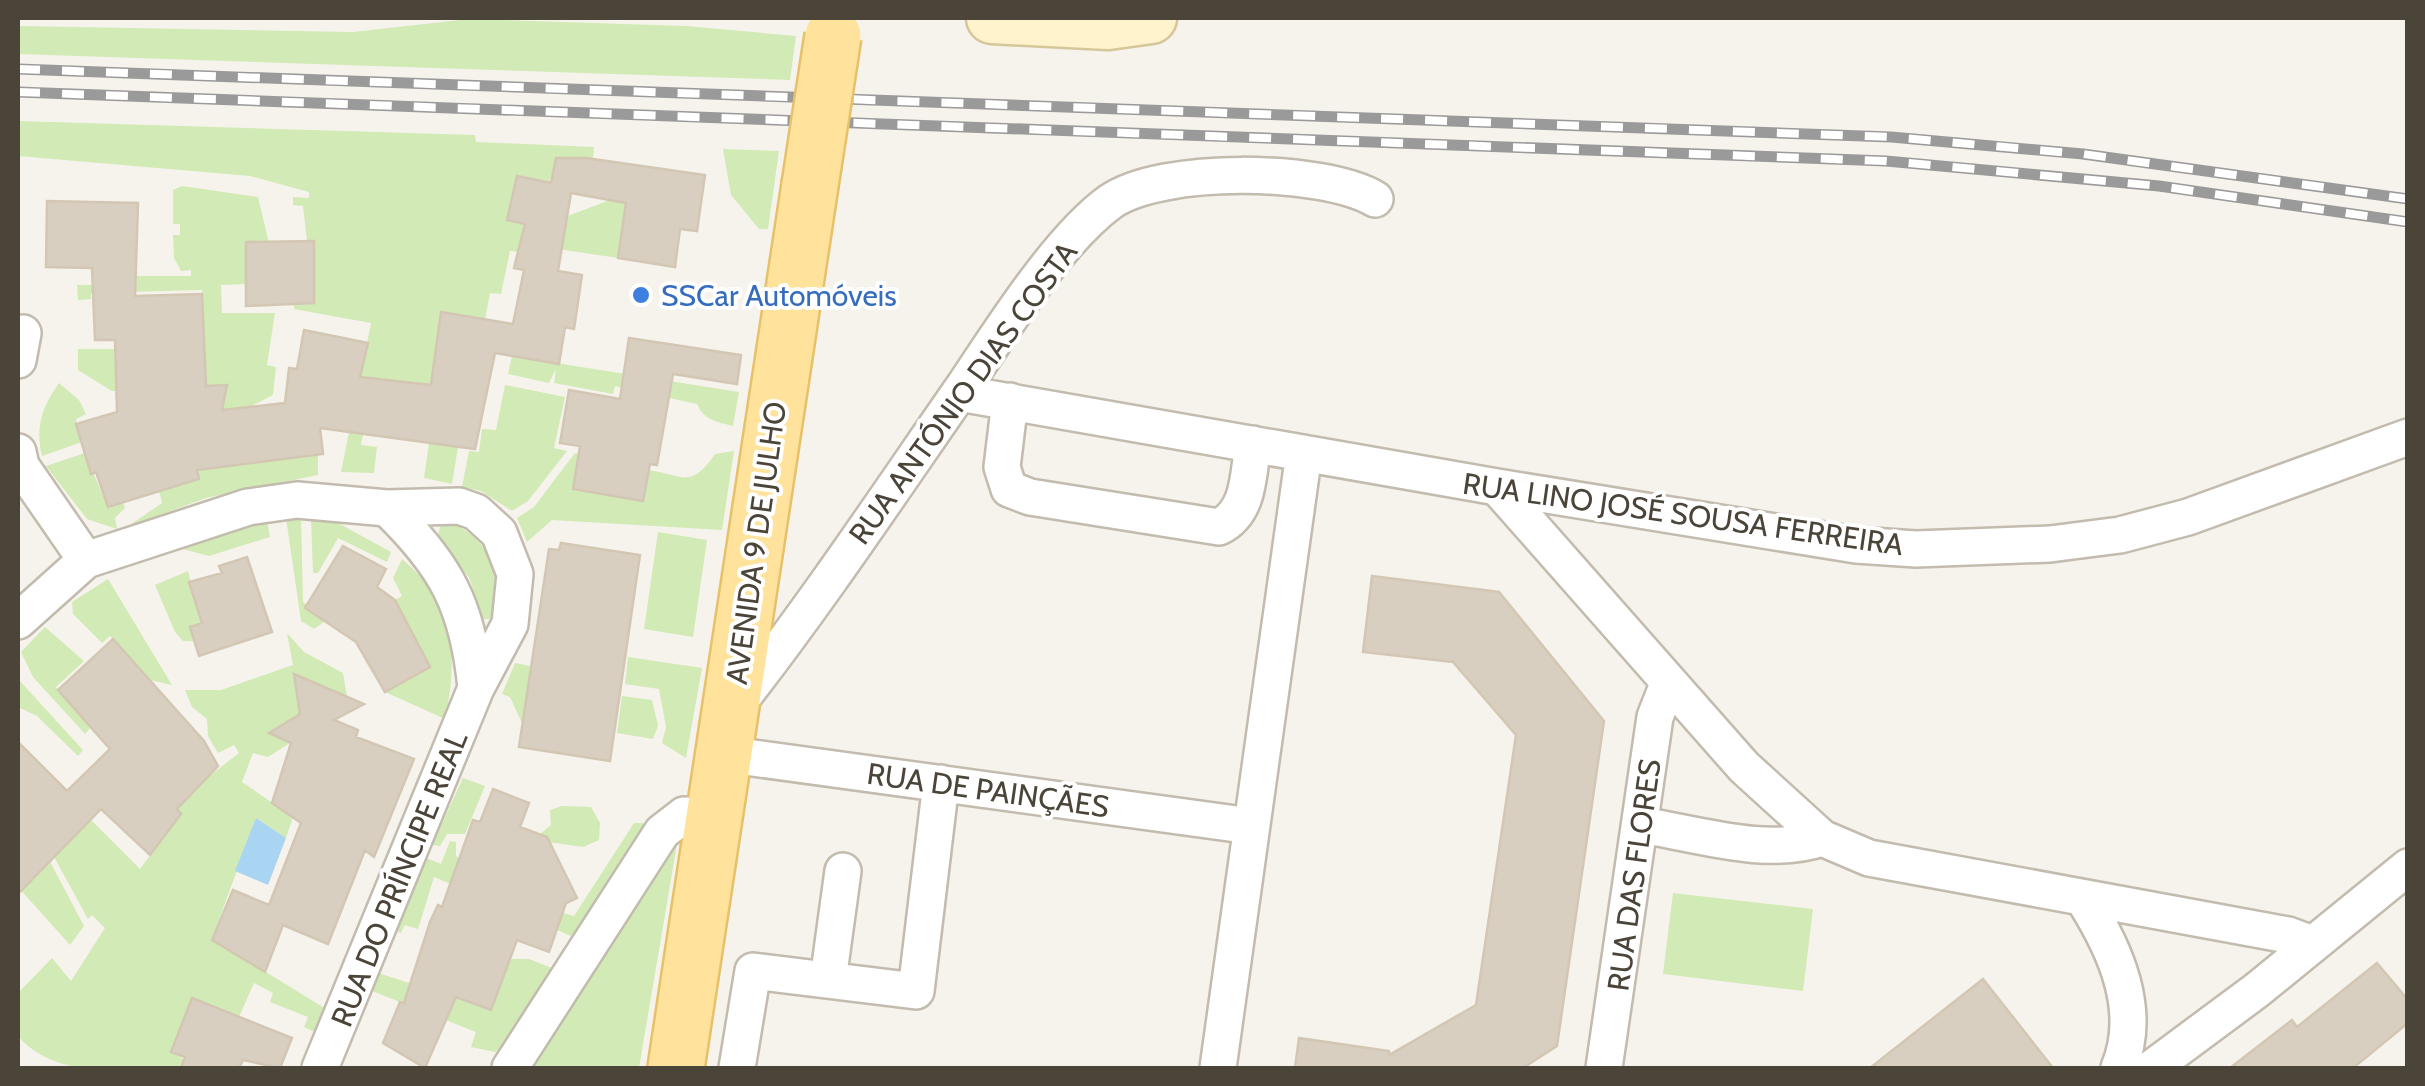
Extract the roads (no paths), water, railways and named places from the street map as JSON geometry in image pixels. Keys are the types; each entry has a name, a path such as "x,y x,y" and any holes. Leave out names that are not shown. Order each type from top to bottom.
{"main road":[{"name":"AVENIDA 9 DE JULHO","path":"676,1068 835,27"}],"street":[{"path":"992,18 1108,24 1151,18"},
{"name":"RUA ANTÓNIO DIAS COSTA","path":"728,733 959,392 1088,220 1113,200 1142,186 1178,181 1264,178 1337,182 1376,198"},
{"name":"RUA LINO JOSÉ SOUSA FERREIRA","path":"959,392 1497,488 1856,545 1981,548 2050,544 2154,526 2408,438"},
{"path":"1010,400 1002,467 1008,489 1030,497 1219,527 1236,517 1242,504 1253,444"},
{"path":"18,452 21,466 86,560"},
{"path":"1218,1068 1304,453"},
{"path":"1497,488 1744,767 1822,838 1869,858 2288,935 2312,944"},
{"name":"RUA DO PRÍNCIPE REAL","path":"18,622 86,560 196,520 274,502 332,501 387,508 459,506 488,520 504,543 515,574 514,610 476,688 320,1068"},
{"path":"387,508 445,572 472,647 476,688"},
{"name":"RUA DAS FLORES","path":"1604,1068 1656,717 1668,684"},
{"name":"RUA DE PAINÇÃES","path":"728,733 940,783 1251,826"},
{"path":"737,1068 753,971 916,992 940,783"},
{"path":"510,1068 662,832 684,815 714,818"},
{"path":"1642,825 1767,844 1802,845 1822,838"},
{"path":"2152,1068 2408,866"},
{"path":"828,980 843,870"},
{"path":"2084,900 2116,958 2124,990 2128,1025 2118,1068"}],"water":[{"path":"256,818 286,838 268,885 235,871"}],"railway":[{"path":"18,69 1891,137 2083,154 2408,199"},
{"path":"18,92 1886,161 2159,186 2408,222"}],"place":[{"name":"SSCar Automóveis","path":"641,295"}]}
